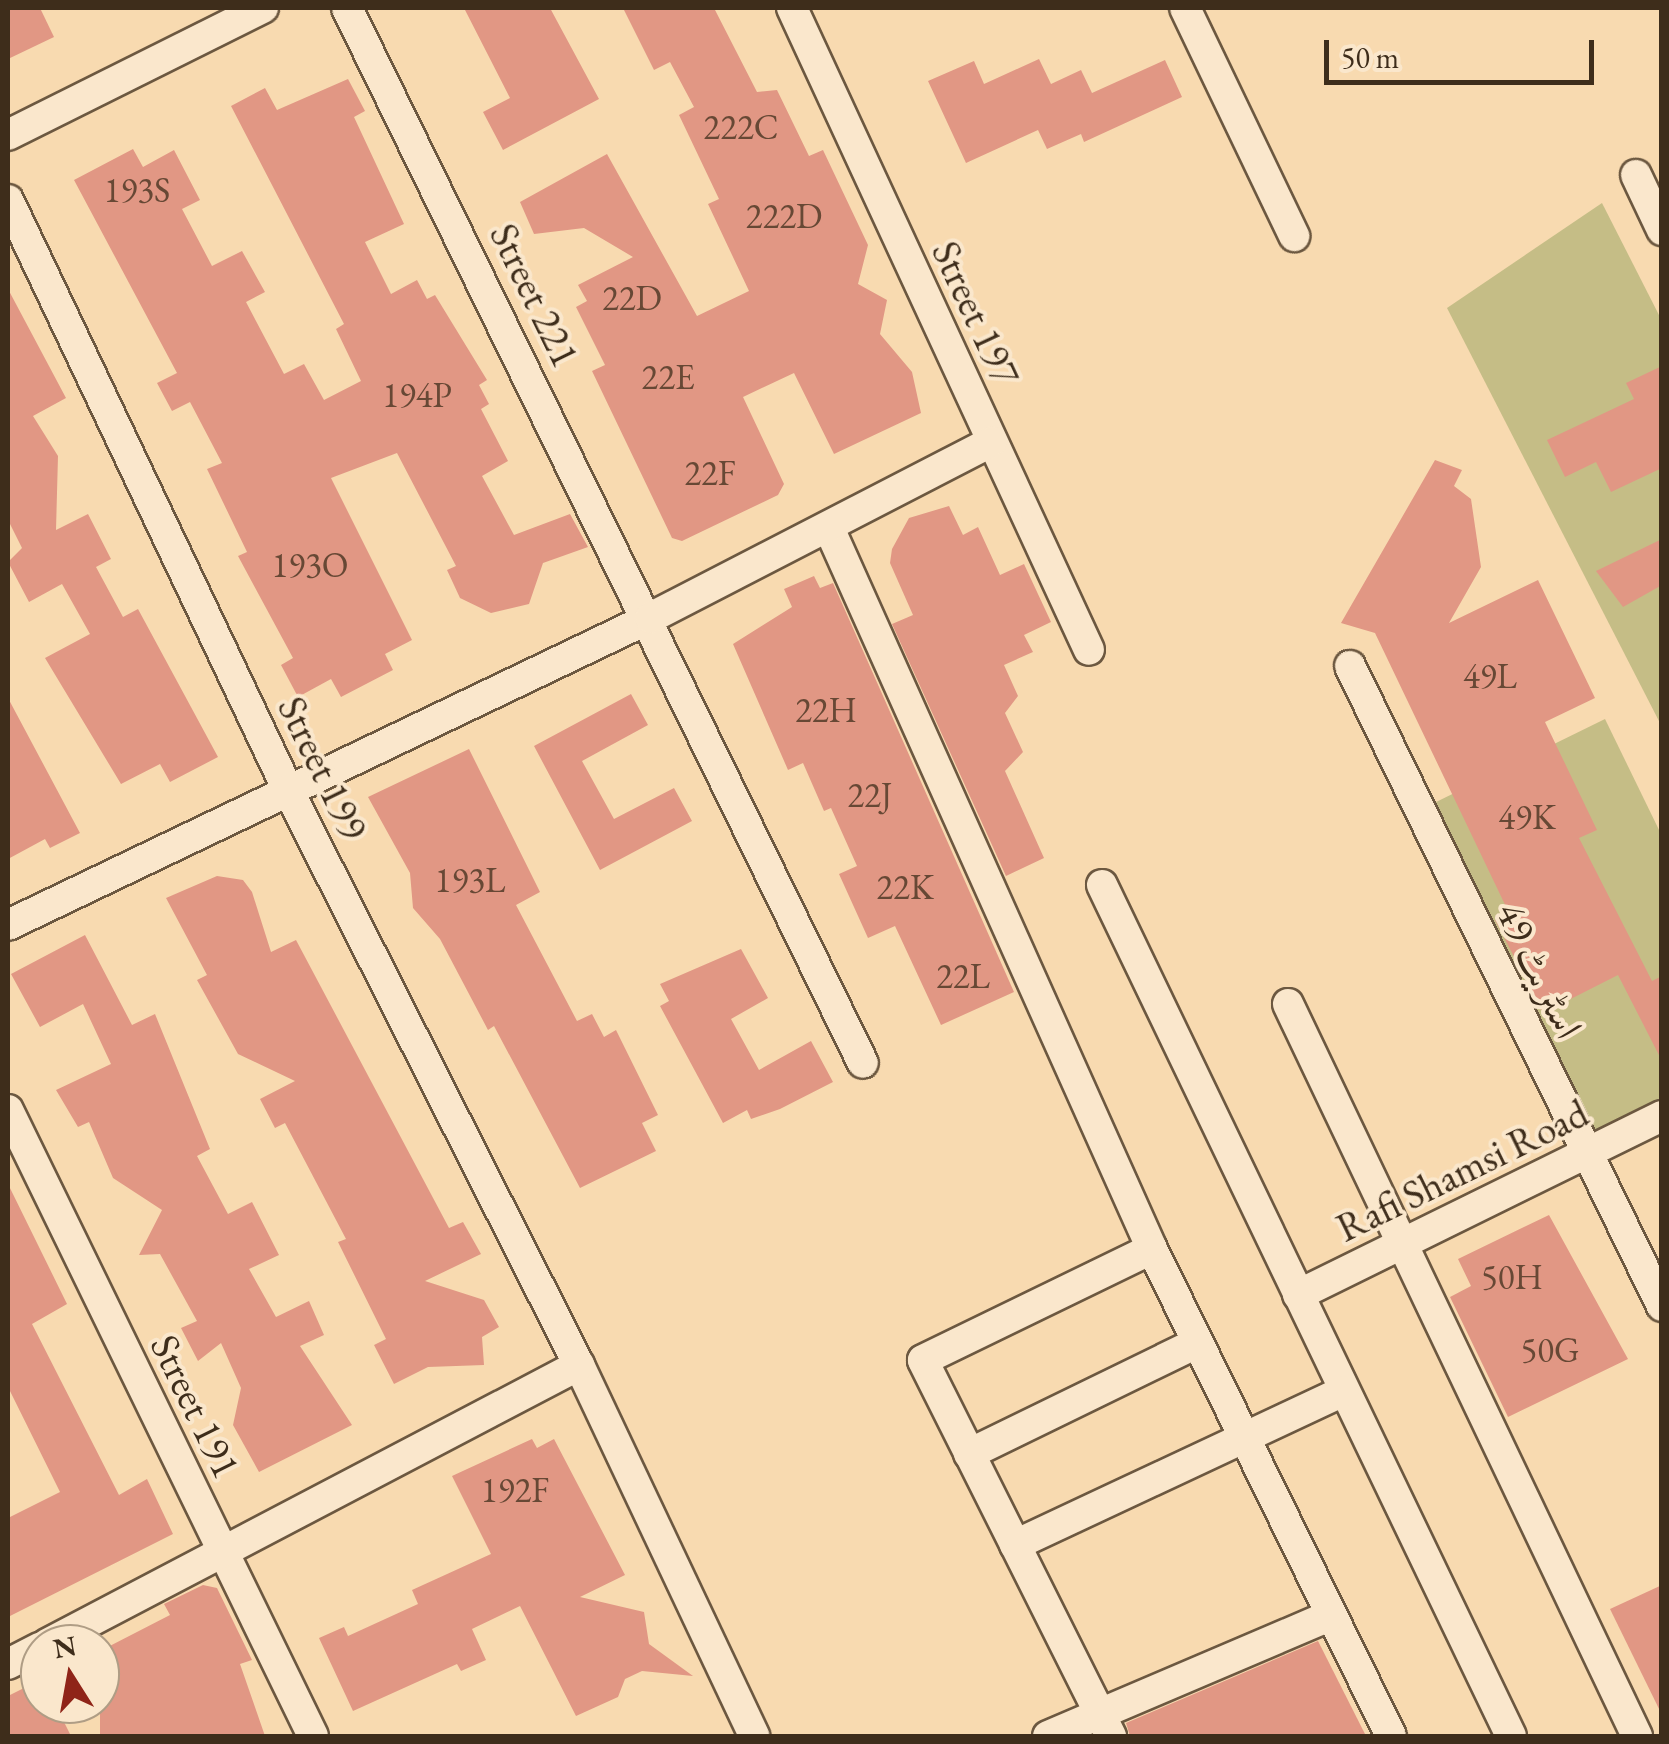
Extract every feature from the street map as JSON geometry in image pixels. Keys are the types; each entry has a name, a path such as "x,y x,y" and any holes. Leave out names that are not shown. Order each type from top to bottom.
{"street":[{"path":"8,135 263,8"},
{"name":"Street 221","path":"347,8 650,618 863,1063"},
{"name":"Street 197","path":"792,8 1089,650"},
{"path":"1185,8 1294,236"},
{"path":"1636,175 1662,230"},
{"name":"Street 199","path":"8,200 288,790 580,1365 754,1736"},
{"path":"8,925 650,618 991,442"},
{"path":"829,528 1152,1249 1391,1736"},
{"name":"اسٹریٹ 49","path":"1350,666 1662,1306"},
{"path":"1102,885 1510,1736"},
{"path":"1288,1004 1636,1736"},
{"name":"Street 191","path":"8,1110 313,1736"},
{"name":"Rafi Shamsi Road","path":"1298,1295 1662,1116"},
{"path":"1106,1726 923,1360 1152,1249"},
{"path":"969,1454 1198,1343"},
{"path":"86,1624 580,1365"},
{"path":"1014,1545 1344,1391"},
{"path":"1048,1736 1106,1726 1331,1614"}],"shaded area":[{"path":"1602,203 1661,319 1661,725 1447,308"},
{"path":"1605,719 1661,834 1661,1104 1594,1137 1430,805"}],"building":[{"path":"8,8 40,8 54,37 8,59"},
{"path":"464,8 550,8 599,99 503,150 483,112 510,98"},
{"path":"623,8 714,8 757,92 777,90 809,156 823,150 868,245 858,284 887,300 880,334 912,372 921,413 834,454 794,373 743,397 784,484 778,495 682,541 672,538 592,371 605,365 576,307 587,301 578,285 633,257 584,228 534,234 520,202 607,154 697,316 749,291 708,204 719,199 679,115 694,107 670,62 654,70"},
{"path":"1039,59 1051,84 1081,70 1092,93 1165,60 1182,97 1084,142 1081,134 1047,149 1038,130 966,163 928,81 974,61 984,84"},
{"path":"348,79 365,111 354,117 404,224 365,242 391,294 417,280 427,299 435,295 487,380 479,385 489,404 481,409 508,461 482,476 514,535 570,514 588,547 543,563 529,604 491,613 460,598 447,570 456,566 397,453 331,478 412,640 385,654 393,670 341,697 331,679 298,697 281,665 293,658 238,556 247,552 207,469 222,463 190,402 172,411 157,383 177,373 74,180 133,149 143,167 174,150 200,200 182,209 212,266 242,251 265,292 246,302 284,374 304,364 324,400 361,381 336,329 344,324 231,106 265,88 277,110"},
{"path":"8,289 66,398 33,416 58,456 56,530 88,514 111,559 96,567 123,617 138,609 218,757 170,782 160,764 121,784 45,658 90,634 62,584 29,602 8,562 22,548 8,520"},
{"path":"1662,366 1662,468 1611,492 1596,462 1565,477 1547,440 1634,399 1626,383"},
{"path":"1435,460 1462,470 1454,486 1471,499 1481,567 1449,623 1538,580 1595,698 1545,722 1597,830 1579,838 1652,981 1662,976 1662,1061 1618,975 1543,1013 1495,920 1509,913 1375,633 1341,623"},
{"path":"949,506 963,535 978,527 1000,575 1024,564 1051,622 1024,635 1033,652 1004,665 1018,696 1005,713 1023,752 1005,771 1044,858 1006,876 892,624 913,615 890,563 892,549 909,518"},
{"path":"1662,539 1662,585 1623,607 1596,571"},
{"path":"814,576 820,588 833,583 1014,992 941,1025 895,926 868,938 839,874 857,866 831,808 824,811 803,763 788,770 733,644 792,607 784,589"},
{"path":"631,694 648,725 582,761 614,819 674,788 692,821 600,870 534,746"},
{"path":"8,698 80,833 50,848 45,839 8,859"},
{"path":"469,749 540,892 516,905 577,1021 592,1014 604,1037 616,1030 658,1115 642,1123 656,1151 580,1188 494,1026 488,1030 440,939 413,908 410,873 368,797"},
{"path":"217,876 243,880 252,892 271,952 296,940 449,1228 463,1222 481,1254 425,1281 484,1300 499,1327 482,1337 484,1365 428,1367 394,1384 374,1345 386,1339 338,1242 346,1239 285,1123 275,1128 260,1099 295,1081 238,1054 197,980 207,975 166,898"},
{"path":"85,935 132,1025 155,1014 210,1149 197,1156 228,1214 252,1202 279,1255 249,1269 276,1317 309,1301 324,1335 300,1346 352,1425 259,1472 233,1425 241,1388 221,1343 198,1361 181,1328 197,1321 160,1254 139,1255 162,1210 113,1178 89,1122 78,1127 56,1090 111,1064 83,1004 40,1027 11,974"},
{"path":"741,949 768,998 731,1019 759,1070 811,1041 833,1082 780,1109 751,1119 747,1110 723,1123 660,1006 669,1001 660,984"},
{"path":"8,1184 67,1304 32,1324 119,1495 147,1479 173,1534 8,1617 8,1518 60,1492 8,1387"},
{"path":"1549,1215 1628,1359 1508,1417 1450,1297 1471,1286 1458,1259"},
{"path":"532,1439 537,1448 554,1439 625,1575 580,1597 644,1612 649,1644 693,1676 642,1671 625,1679 618,1697 576,1716 520,1606 472,1629 486,1660 461,1671 457,1664 353,1711 319,1638 344,1627 348,1636 418,1604 412,1590 491,1554 452,1476"},
{"path":"203,1585 217,1588 252,1660 240,1664 265,1736 100,1736 100,1724 120,1724 120,1641 170,1615 164,1604"},
{"path":"1662,1585 1662,1715 1610,1609"},
{"path":"1318,1641 1366,1736 1130,1736 1126,1723"},
{"path":"20,1690 20,1724 65,1724 71,1736 8,1736 8,1696"}]}
